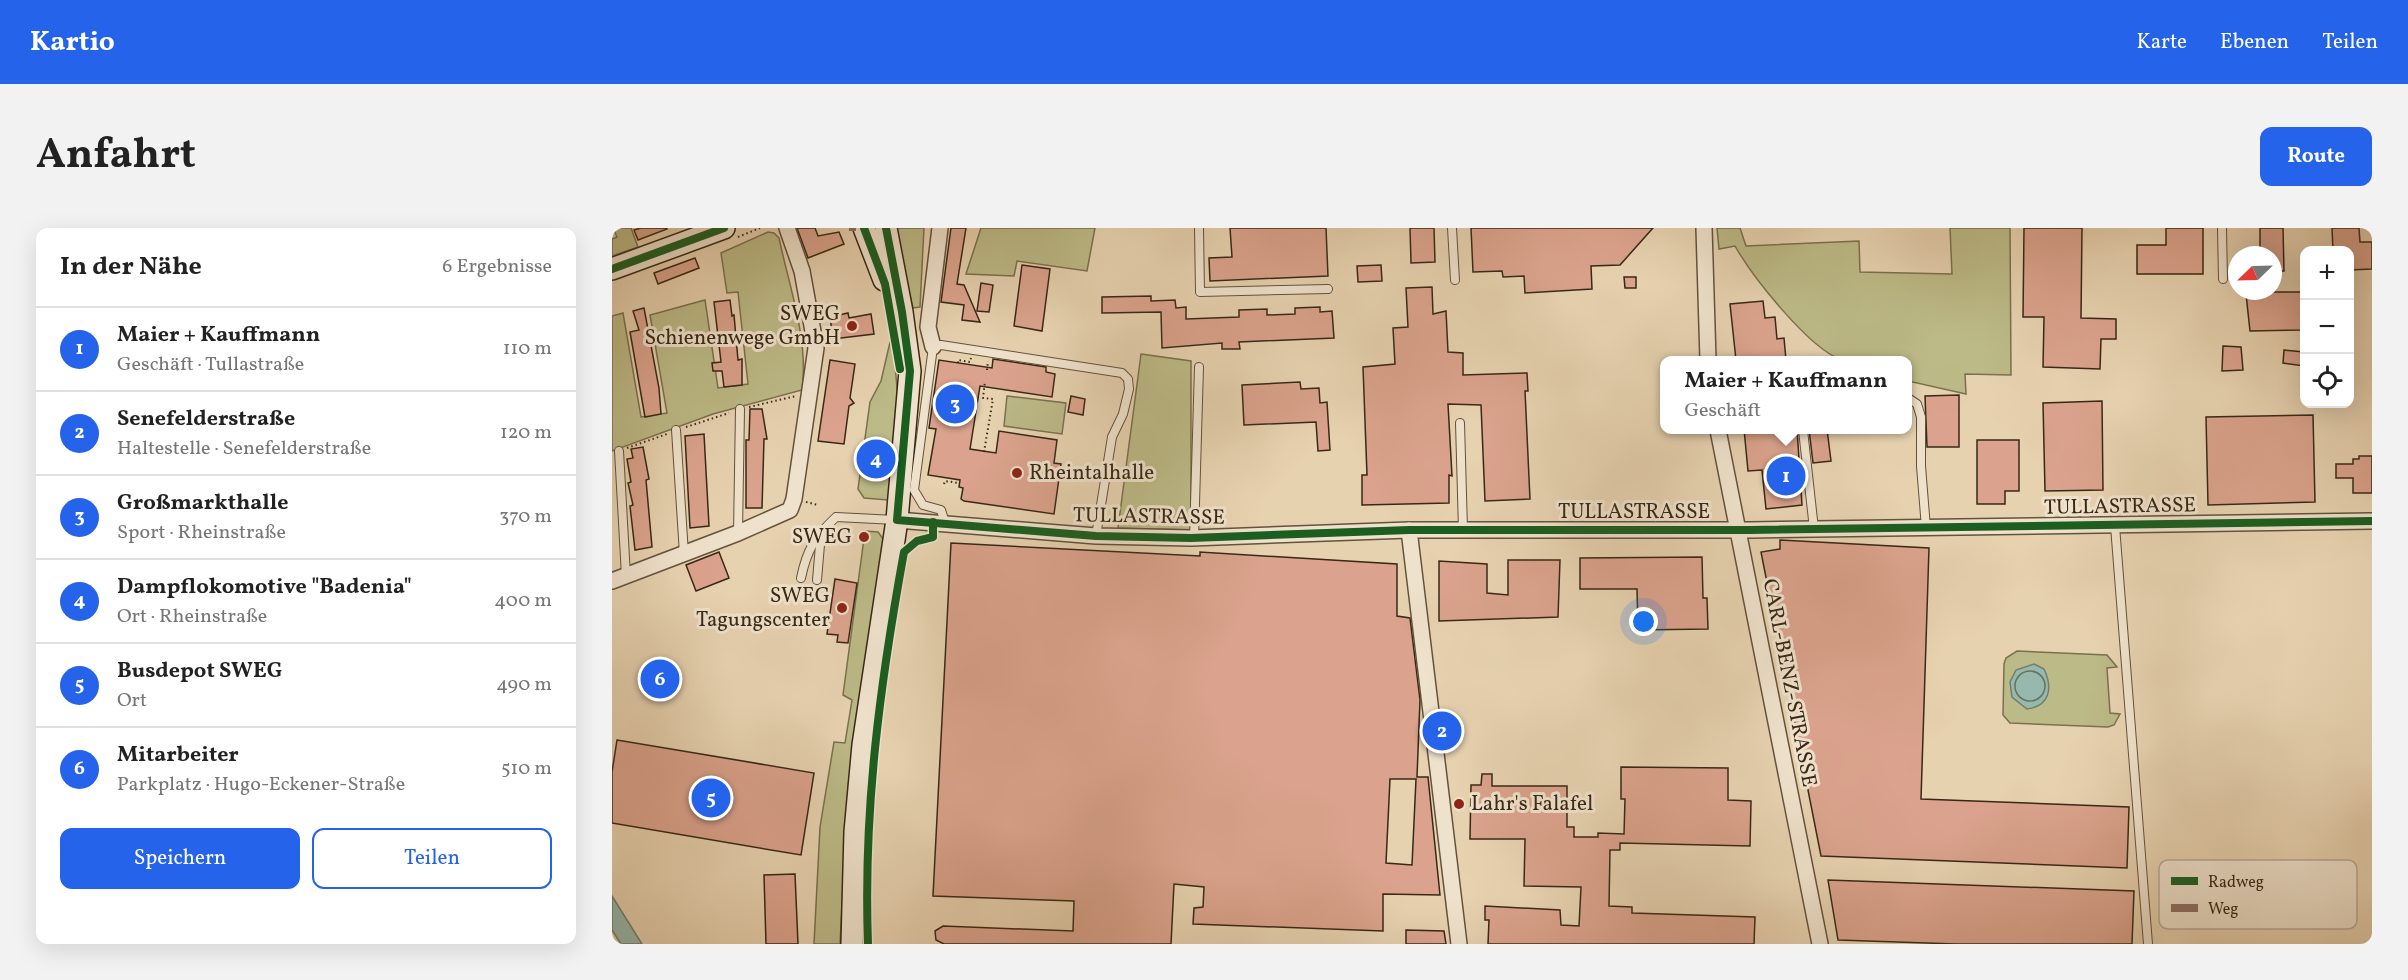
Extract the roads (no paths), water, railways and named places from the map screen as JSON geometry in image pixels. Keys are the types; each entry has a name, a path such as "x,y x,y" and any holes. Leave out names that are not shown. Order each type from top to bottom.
{"main road":[{"path":"612,269 724,228"},
{"path":"864,228 876,254 885,284 908,414"},
{"path":"852,944 855,832 863,744 897,520 908,414 910,371 902,312 886,228"}],"street":[{"path":"619,578 738,533 790,510 794,500 816,348 802,271 787,228"},
{"path":"933,347 928,327 940,228"},
{"path":"1704,228 1708,356"},
{"name":"CARL-BENZ-STRASSE","path":"1719,434 1820,944"},
{"name":"TULLASTRASSE","path":"897,520 1096,536 1194,538 1463,530 1737,530 2372,521"},
{"path":"1409,531 1459,944"}],"lane":[{"path":"1199,228 1200,292 1328,289"},
{"path":"1452,228 1455,280"},
{"path":"2222,228 2223,279"},
{"path":"945,523 942,510 923,506 914,490 933,347 941,345 1122,373 1128,380 1129,389 1123,414 1112,437 1096,536"},
{"path":"1194,538 1199,366"},
{"path":"1912,401 1917,404 1921,417 1921,466 1926,528"},
{"path":"738,533 740,409"},
{"path":"1460,423 1463,530"},
{"path":"676,430 684,554"},
{"path":"1804,434 1814,529"},
{"path":"619,451 619,578"},
{"path":"801,578 806,553 821,531 836,517 897,520"},
{"path":"2115,526 2148,944"},
{"path":"817,580 821,531"}],"water":[{"path":"2034,664 2044,669 2049,689 2041,704 2027,709 2012,697 2010,682 2016,670"},
{"path":"612,896 642,944 621,944 612,930"}],"place":[{"name":"SWEG Schienenwege GmbH","path":"852,326"},
{"name":"Großmarkthalle","path":"955,404"},
{"name":"Dampflokomotive \"Badenia\"","path":"876,459"},
{"name":"Rheintalhalle","path":"1017,473"},
{"name":"Maier + Kauffmann","path":"1786,476"},
{"name":"SWEG","path":"864,537"},
{"name":"SWEG Tagungscenter","path":"842,608"},
{"name":"Mitarbeiter","path":"660,679"},
{"name":"Senefelderstraße","path":"1442,731"},
{"name":"Busdepot SWEG","path":"711,798"},
{"name":"Lahr's Falafel","path":"1459,804"}]}
